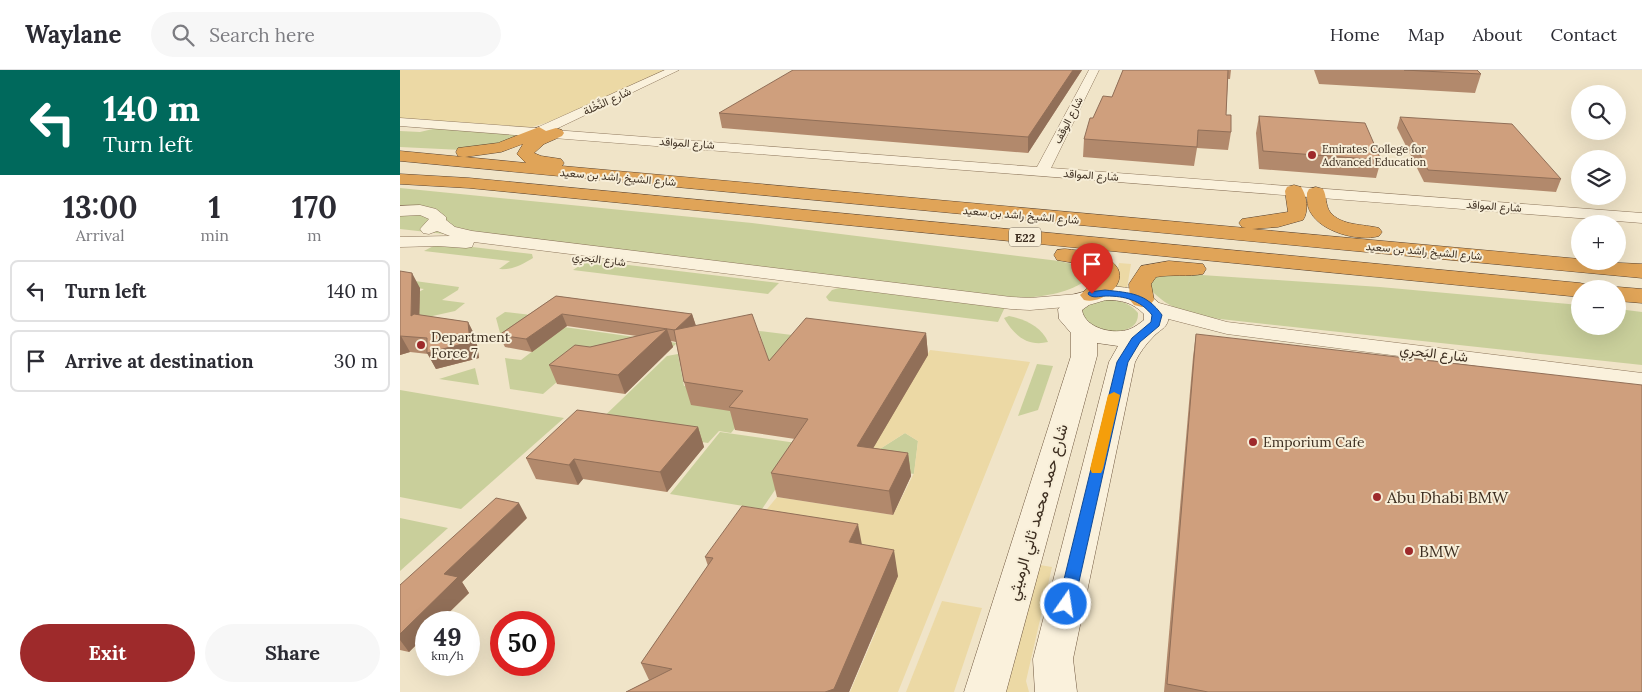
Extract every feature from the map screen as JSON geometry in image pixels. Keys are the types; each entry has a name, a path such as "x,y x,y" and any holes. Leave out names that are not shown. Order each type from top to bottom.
{"highway":[{"path":"400,149 474,152 512,144 548,132"},
{"path":"548,132 526,149 526,154 529,158 549,163 699,178 710,180 727,188"},
{"name":"شارع الشيخ راشد بن سعيد","path":"400,156 727,188 1642,270"},
{"name":"شارع الشيخ راشد بن سعيد","path":"400,179 469,183 1571,289"},
{"path":"973,210 1266,223 1290,219 1296,216 1298,210 1294,191"},
{"path":"1316,192 1321,214 1328,220 1350,228 1571,253"},
{"path":"662,202 1086,258 1104,265 1109,276 1107,282 1081,311"},
{"path":"1626,259 1642,260"},
{"path":"1146,318 1139,289 1145,274 1154,269 1168,268 1408,284 1571,290"},
{"path":"1626,295 1642,296"}],"main road":[{"path":"1118,293 1146,318 1120,338 1095,335 1081,311 1118,293"},
{"name":"شارع حمد محمد ثاني الرميثي","path":"985,692 1084,356 1081,311"},
{"path":"1056,692 1053,658 1110,409 1126,354 1146,318"}],"street":[{"name":"شارع النَّخْلة","path":"548,132 674,70"},
{"name":"شارع النَّخْلة","path":"548,132 689,70"},
{"name":"شارع الوقف","path":"1042,171 1094,70"},
{"name":"شارع المواقد","path":"400,121 1642,218"},
{"name":"شارع البَحرِي","path":"400,211 433,213 438,217 437,222 449,231 472,236 1081,311"},
{"path":"400,242 424,232 437,222"},
{"name":"شارع البَحرِي","path":"400,242 450,242 654,266 798,277"},
{"name":"شارع البَحرِي","path":"1146,318 1183,327 1227,328 1642,380"}],"green space":[{"path":"437,128 517,134 509,141 462,150 400,147 400,131 420,132"},
{"path":"400,188 752,223 1059,261 1085,267 1091,271 1090,278 1074,287 1049,295 1022,298 400,229"},
{"path":"439,243 532,254 533,258 513,268 499,269 510,261 424,251"},
{"path":"595,261 779,283 768,294 573,270 582,264"},
{"path":"1172,273 1380,287 1571,304 1571,335 1626,335 1626,310 1642,312 1642,365 1211,318 1176,308 1161,299 1146,285 1153,275"},
{"path":"400,279 459,287 458,290 442,300 465,303 455,311 419,319 400,303 424,289 400,286"},
{"path":"842,287 1005,307 998,322 829,301 826,297 832,290"},
{"path":"1099,298 1120,301 1130,305 1138,313 1137,321 1126,330 1110,331 1087,328 1076,307"},
{"path":"505,312 540,316 503,344 496,318"},
{"path":"1009,316 1032,324 1042,332 1048,342 1034,343 1022,338 1012,330 1004,318"},
{"path":"564,327 677,343 665,354 580,362 543,394 510,389 505,358 521,360"},
{"path":"759,331 808,337 770,365"},
{"path":"678,354 684,386 789,362 731,433 719,431 708,443 595,425 667,356"},
{"path":"1037,364 1053,366 1038,410 1018,416"},
{"path":"475,368 479,385 439,379"},
{"path":"400,390 564,418 461,509 400,497"},
{"path":"720,432 872,454 905,433 918,441 914,474 798,456 762,509 670,494"},
{"path":"400,518 448,528 400,571"}],"sand":[{"path":"400,70 666,70 552,121 532,127 520,128 400,118"},
{"path":"1119,263 1131,264 1127,288 1114,286"},
{"path":"930,350 1030,362 898,692 850,692 877,629 870,616 749,531 777,497 893,515 914,473 918,441 905,433 872,454 871,451"},
{"path":"1021,562 1052,567 1026,681 1029,692 985,692"},
{"path":"942,601 982,608 954,692 906,692"}],"building":[{"path":"793,70 1073,70 1028,137 719,113"},
{"path":"1123,70 1228,70 1226,115 1231,115 1231,132 1198,130 1197,147 1084,139 1090,118 1093,118 1103,96 1112,97"},
{"path":"1404,70 1477,70 1481,74"},
{"path":"1259,116 1365,123 1381,160 1263,151"},
{"path":"1400,117 1512,124 1561,179 1428,170"},
{"path":"400,271 412,273 411,316 414,314 468,322 470,342 427,353 427,338 400,336"},
{"path":"556,296 692,314 675,330 562,314 526,339 499,335"},
{"path":"752,314 769,361 806,318 926,333 857,446 908,453 889,491 771,473 808,419 729,407 743,391 684,382 674,330"},
{"path":"667,329 618,375 549,365 575,345 590,347"},
{"name":"BMW","path":"1196,334 1642,385 1642,692 1208,692 1167,684"},
{"path":"577,410 698,427 660,472 574,459 569,465 526,458"},
{"path":"496,498 519,503 444,574 458,577 423,611 415,611 415,619 400,634 400,585"},
{"path":"742,506 858,524 849,542 894,550 834,689 825,692 626,692 672,669 641,663 713,558 705,557"}],"slow traffic":[{"path":"1097,469 1114,395"}],"place":[{"name":"Emirates College for Advanced Education","path":"1312,155"},
{"name":"Department Force 7","path":"421,345"},
{"name":"Emporium Cafe","path":"1253,442"},
{"name":"Abu Dhabi BMW","path":"1377,497"},
{"name":"BMW","path":"1409,551"}],"route":[{"path":"1066,604 1122,362 1136,340 1156,323 1157,315 1148,303 1131,296 1118,293 1092,294"}]}
